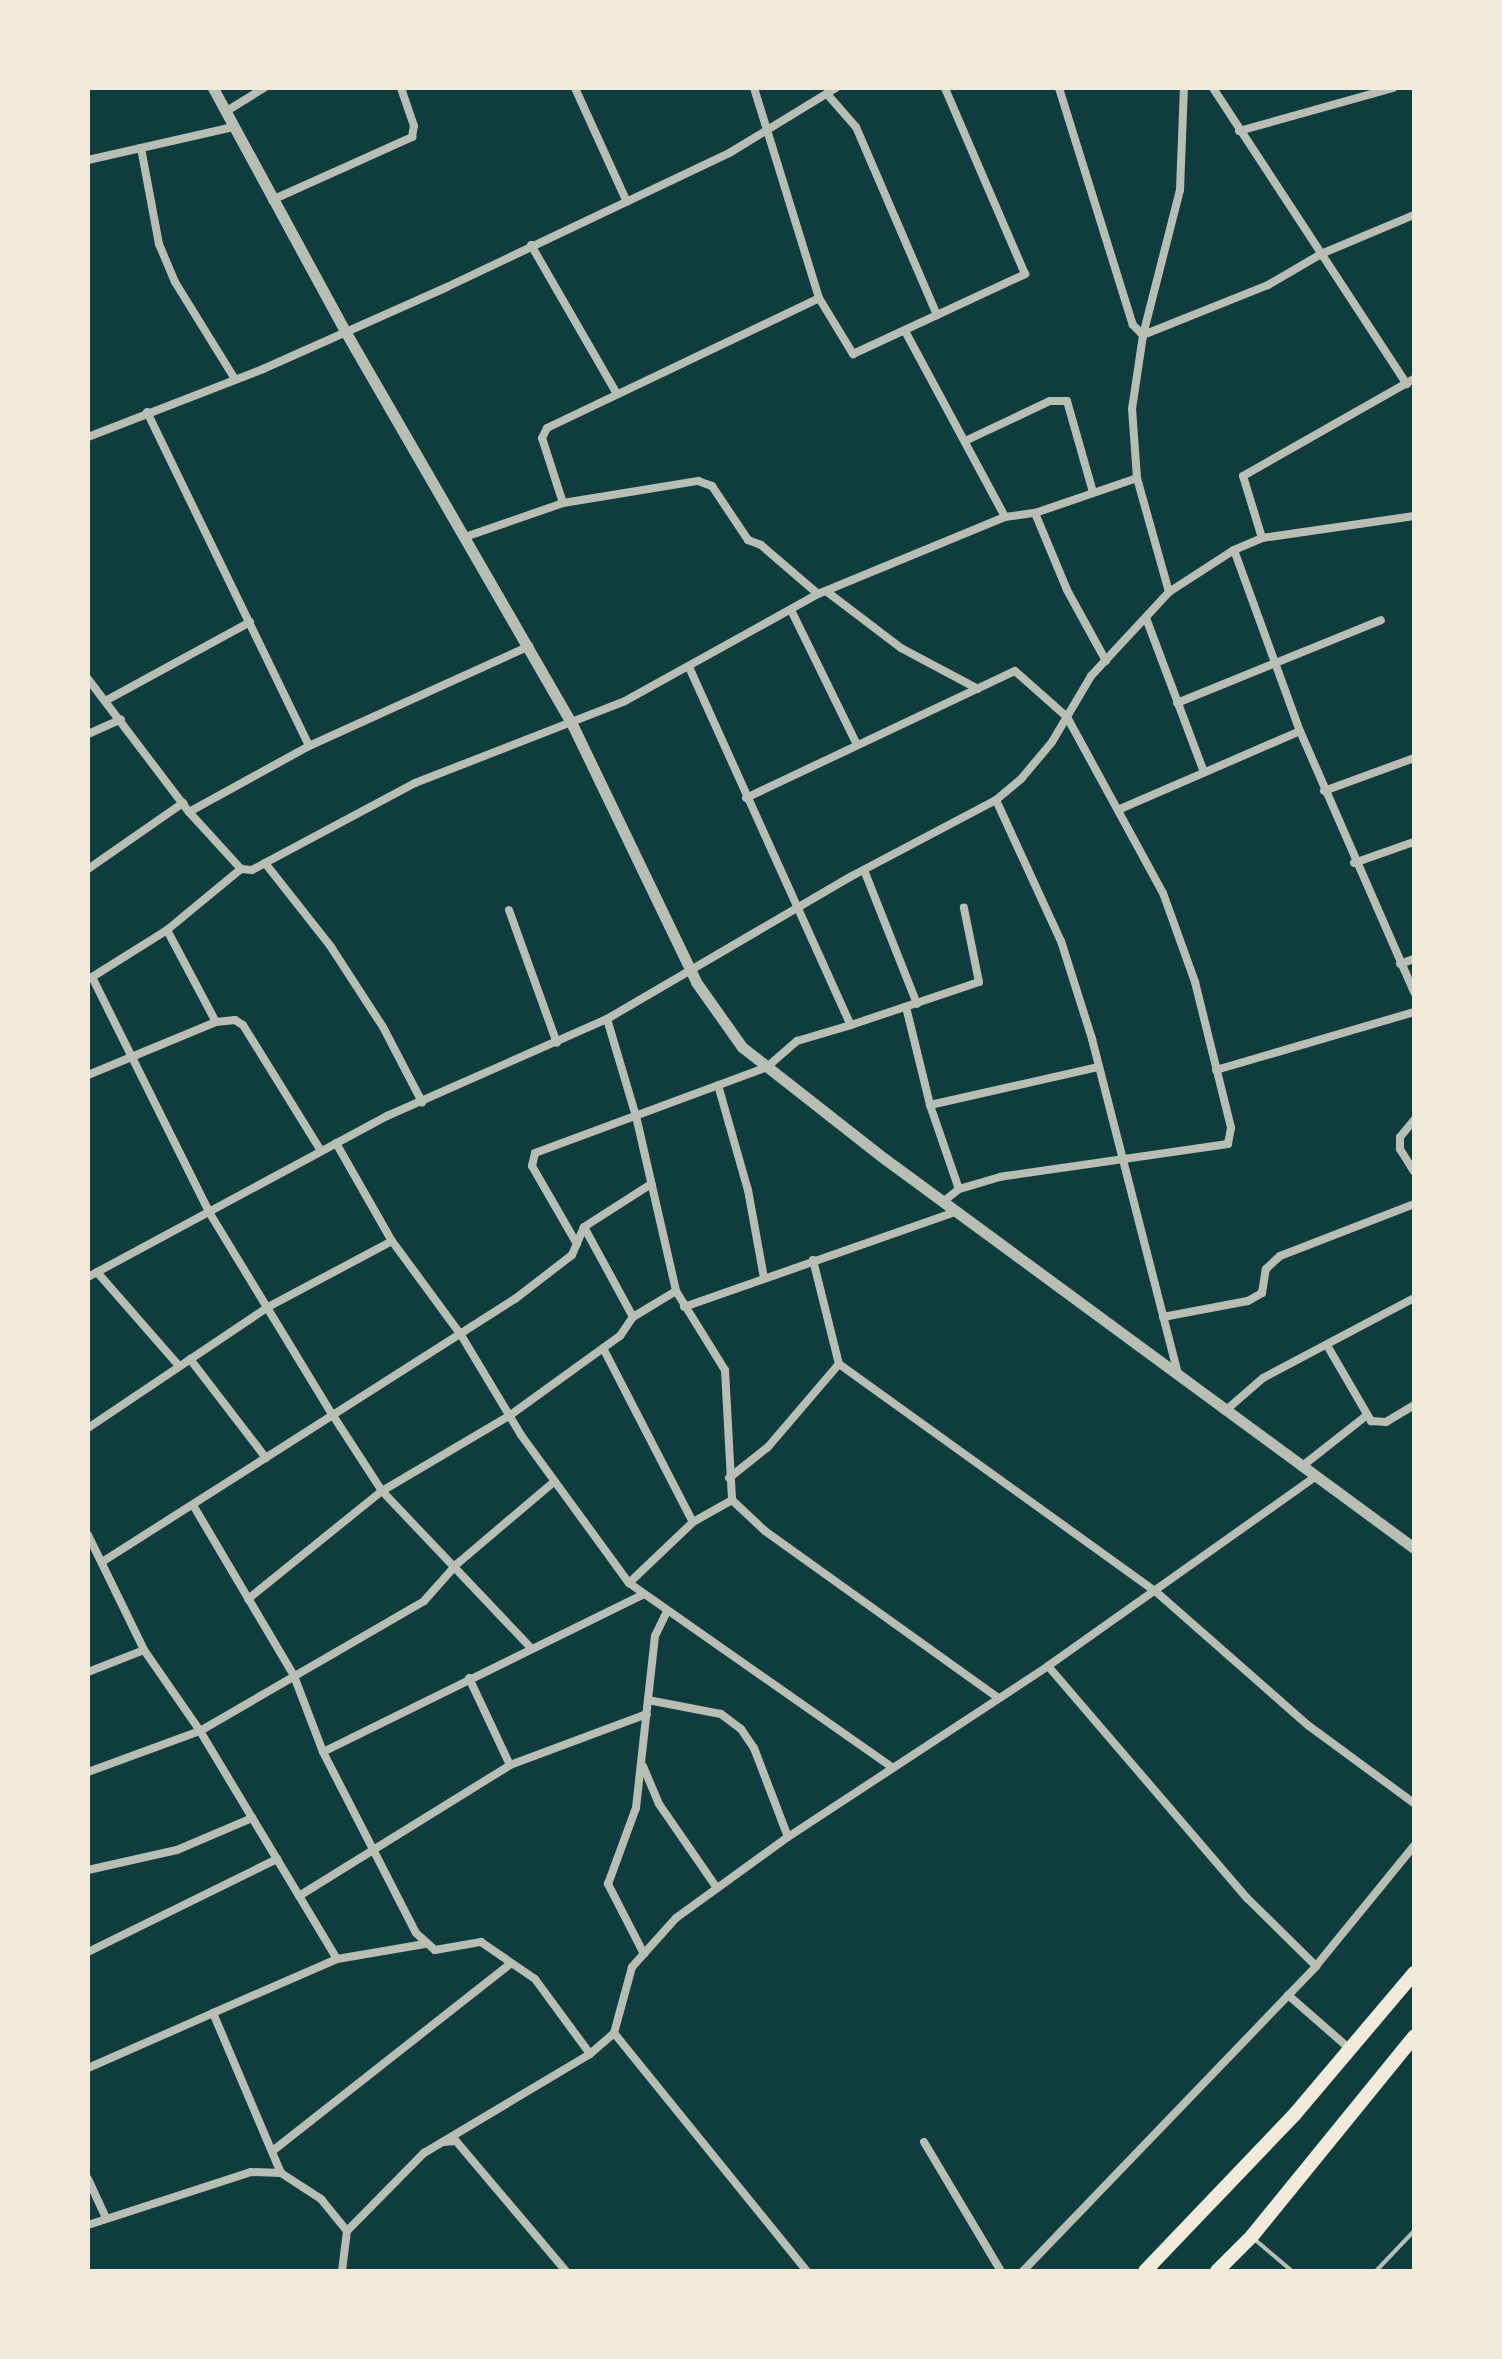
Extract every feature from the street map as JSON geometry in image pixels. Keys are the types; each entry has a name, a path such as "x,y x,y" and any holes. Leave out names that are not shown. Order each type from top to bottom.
{"main road":[{"path":"1145,2271 1352,2050 1414,1973"},
{"path":"1217,2271 1252,2236 1414,2037"}],"street":[{"path":"213,88 345,331 572,724 690,973 742,1047 956,1212 1414,1548"},
{"path":"225,112 264,88"},
{"path":"272,200 412,137 414,126 401,88"},
{"path":"575,88 627,202"},
{"path":"754,88 819,298 853,354 1025,274 945,88"},
{"path":"88,437 235,379 627,202 768,130 836,88"},
{"path":"1059,88 1133,325 1143,335"},
{"path":"1169,592 1137,478 1132,409 1143,335 1180,190 1184,88"},
{"path":"1213,88 1321,254 1410,381 1243,476 1262,538"},
{"path":"1239,131 1393,88"},
{"path":"827,94 856,127 937,315"},
{"path":"88,160 233,127"},
{"path":"141,148 159,244 175,282 235,379"},
{"path":"1143,335 1268,285 1321,254 1414,215"},
{"path":"531,245 617,394"},
{"path":"563,503 543,433 617,394 819,298"},
{"path":"905,331 1005,517"},
{"path":"965,441 1050,401 1067,401 1093,492"},
{"path":"147,412 309,746"},
{"path":"88,679 107,700 189,812 241,869 252,870 415,783 572,724 689,667 822,592 1005,517 1035,513 1137,478"},
{"path":"465,537 563,503 698,481 712,486 748,540 901,648 978,689"},
{"path":"1035,513 1067,590 1106,661"},
{"path":"179,1366 92,1275 336,1143 607,1019 690,973 797,907 996,800 1021,779 1106,661 1169,592 1234,550 1262,538 1414,516"},
{"path":"1234,550 1324,791 1414,992"},
{"path":"791,610 857,745"},
{"path":"1146,618 1204,772"},
{"path":"1177,703 1381,620"},
{"path":"107,700 250,622"},
{"path":"189,812 309,746 529,646"},
{"path":"689,667 851,1025"},
{"path":"746,798 1015,671 1067,717 1120,809 1163,893 1195,982 1231,1128 1228,1144 1123,1162 1000,1177 959,1189 943,1202"},
{"path":"88,734 121,719"},
{"path":"1120,809 1300,731"},
{"path":"1324,791 1414,758"},
{"path":"996,800 1061,941 1099,1067 1178,1375"},
{"path":"88,869 183,803"},
{"path":"1354,863 1414,842"},
{"path":"265,863 357,987 422,1102"},
{"path":"241,869 167,930 90,978 209,1212 382,1491 457,1564 531,1648"},
{"path":"864,870 917,1004"},
{"path":"577,1244 532,1159 535,1153 767,1067 797,1041 979,982 964,908"},
{"path":"509,910 557,1043"},
{"path":"167,930 216,1022"},
{"path":"1400,964 1414,959"},
{"path":"906,1007 930,1105 959,1189"},
{"path":"1216,1070 1414,1012"},
{"path":"88,1075 227,1018 243,1025 321,1151"},
{"path":"607,1019 636,1116 676,1291 725,1370 732,1500 765,1531 998,1698"},
{"path":"930,1105 1099,1067"},
{"path":"718,1085 748,1190 764,1278"},
{"path":"1414,1120 1400,1137 1400,1149 1414,1171"},
{"path":"336,1143 392,1241 461,1335 509,1416 629,1583 893,1768"},
{"path":"102,1562 461,1335 572,1255 584,1227 651,1184"},
{"path":"1163,1317 1248,1301 1262,1293 1266,1269 1280,1256 1414,1204"},
{"path":"684,1307 956,1212"},
{"path":"584,1227 633,1317"},
{"path":"88,1428 268,1307 392,1241"},
{"path":"813,1260 839,1364 1154,1590 1309,1726 1414,1803"},
{"path":"248,1599 382,1491 509,1416 603,1348 633,1317 676,1291"},
{"path":"1225,1411 1263,1378 1328,1347 1414,1298"},
{"path":"1328,1347 1367,1415 1376,1424 1414,1405"},
{"path":"603,1348 693,1522"},
{"path":"190,1359 266,1458"},
{"path":"729,1478 768,1447 839,1364"},
{"path":"1301,1467 1367,1415"},
{"path":"342,2271 347,2231 424,2153 590,2054 614,2033 632,1967 676,1918 788,1837 1048,1666 1315,1477"},
{"path":"88,1772 200,1731 424,1601 457,1564 555,1481"},
{"path":"629,1583 693,1522 732,1500"},
{"path":"193,1505 294,1676 323,1752 425,1944"},
{"path":"88,1535 92,1550 102,1562 144,1650 200,1731 337,1959"},
{"path":"323,1752 642,1595"},
{"path":"644,1954 608,1884 636,1808 655,1636 667,1611"},
{"path":"88,1672 144,1650"},
{"path":"1048,1666 1247,1898 1316,1966"},
{"path":"469,1678 510,1765"},
{"path":"648,1700 721,1714 741,1729 754,1748 788,1837"},
{"path":"299,1896 510,1765 647,1714"},
{"path":"641,1762 659,1804 717,1888"},
{"path":"88,1870 177,1850 252,1818"},
{"path":"1023,2271 1316,1966 1414,1846"},
{"path":"88,1952 277,1859"},
{"path":"88,2068 337,1959 425,1944 447,1951 481,1942 535,1979 590,2054"},
{"path":"275,2149 511,1963"},
{"path":"1288,1995 1352,2050"},
{"path":"213,2013 275,2149 281,2173"},
{"path":"614,2033 807,2271"},
{"path":"442,2142 456,2141 566,2271"},
{"path":"924,2142 1001,2271"},
{"path":"88,2225 251,2172 281,2173 321,2199 347,2231"},
{"path":"88,2179 106,2218"}],"lane":[{"path":"1376,2271 1414,2231"},
{"path":"1252,2236 1292,2271"}]}
